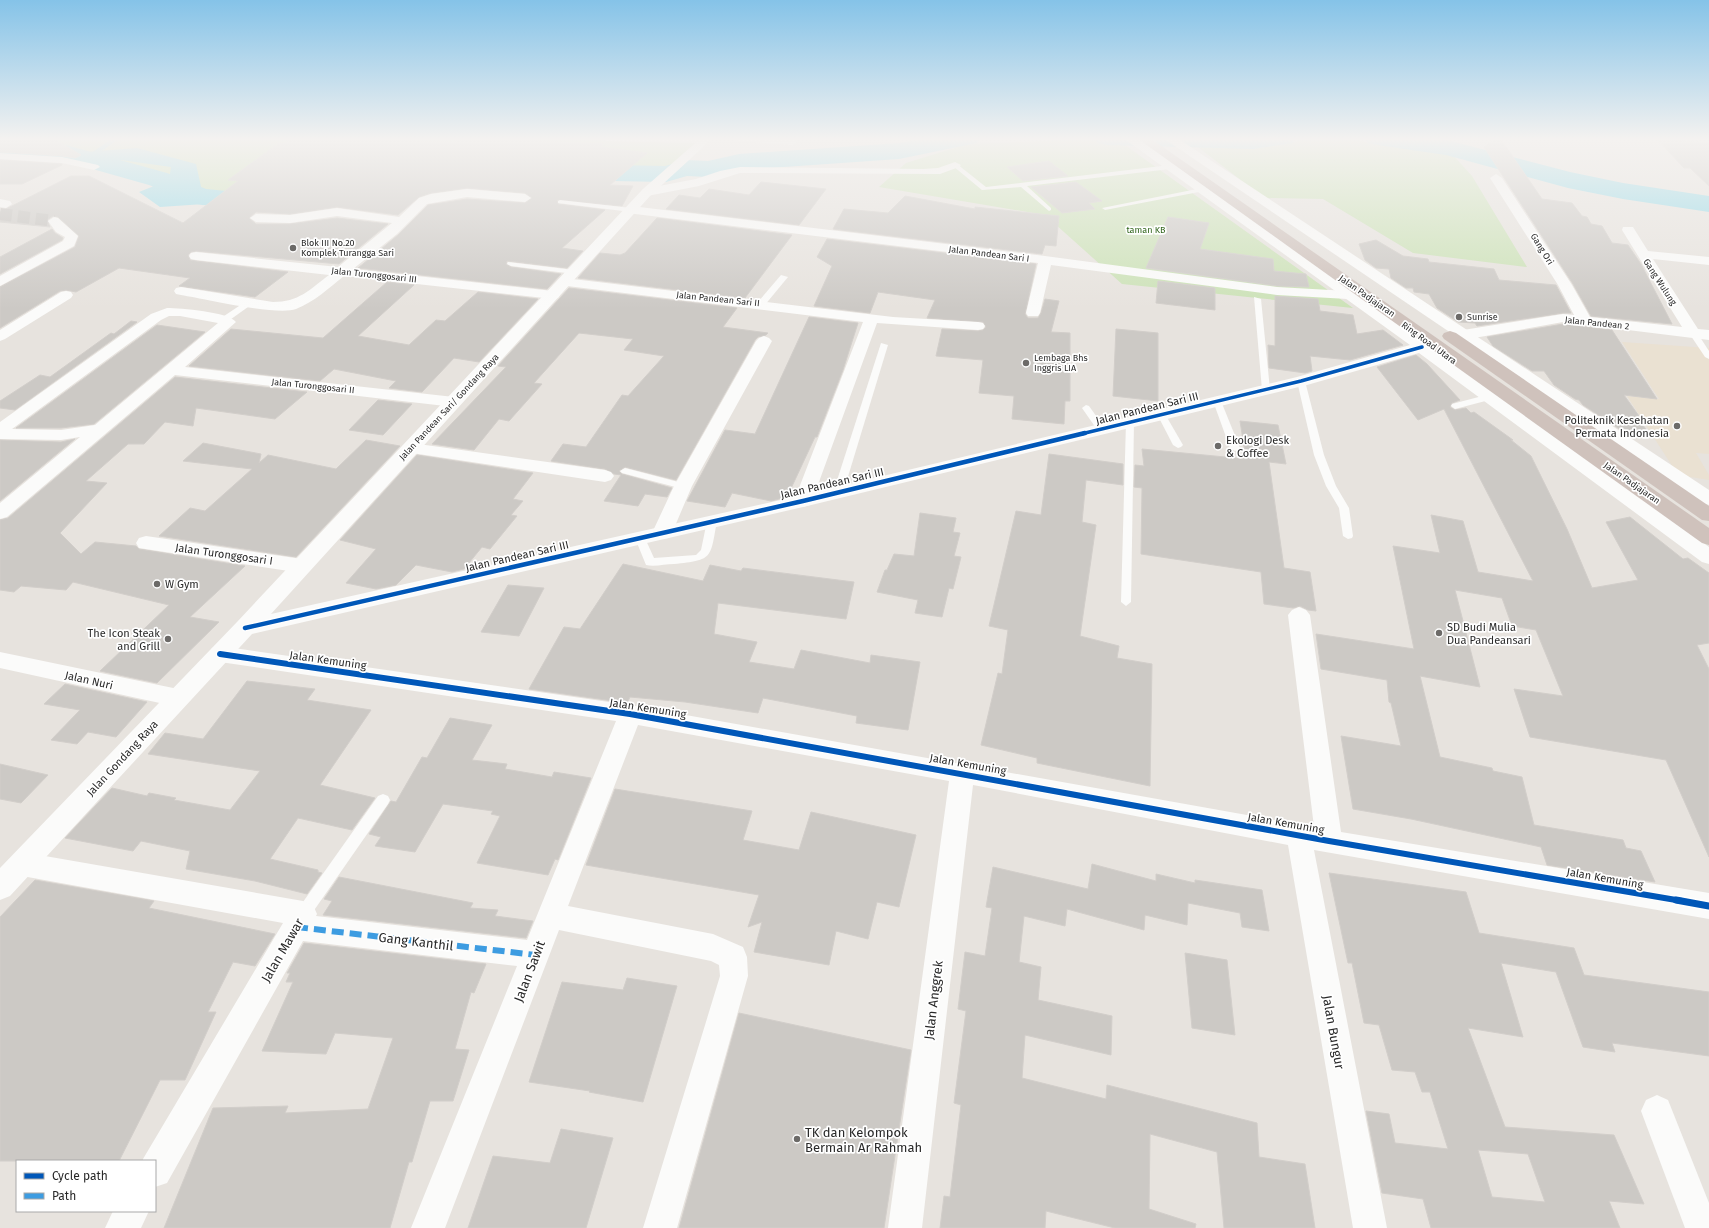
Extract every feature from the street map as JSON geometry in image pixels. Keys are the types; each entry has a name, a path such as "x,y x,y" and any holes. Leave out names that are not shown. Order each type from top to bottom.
{"highway":[{"name":"Jalan Padjajaran","path":"1231,195 1709,538"},
{"name":"Jalan Padjajaran","path":"1239,195 1560,405 1709,515"}],"street":[{"path":"181,291 280,307 299,303 341,272 402,221 423,201 431,198 450,195"},
{"path":"494,195 525,198"},
{"name":"Jalan Pandean Sari/ Gondang Raya","path":"245,628 644,195"},
{"name":"Ring Road Utara","path":"1209,195 1422,347 1709,557"},
{"path":"1242,195 1463,335 1560,405 1709,499"},
{"name":"Gang Ori","path":"1507,195 1565,285 1585,321"},
{"name":"Jalan Pandean Sari I","path":"631,210 1044,260 1277,291 1348,295"},
{"path":"256,218 290,219 337,212 402,221"},
{"path":"0,282 69,243 72,236 54,221"},
{"name":"Gang Wulung","path":"1628,230 1693,333"},
{"path":"1642,254 1709,261"},
{"name":"Jalan Turonggosari III","path":"196,256 341,272 564,283"},
{"path":"1033,313 1044,260"},
{"name":"Jalan Pandean Sari II","path":"564,283 761,304 872,319 978,326"},
{"path":"0,336 66,295"},
{"path":"0,430 156,317 167,312 180,312 229,322 0,513"},
{"name":"Jalan Pandean 2","path":"1463,335 1563,318 1709,335"},
{"path":"803,501 872,319"},
{"path":"662,533 683,486 764,341"},
{"name":"Jalan Pandean Sari III","path":"245,628 838,493 1101,430 1161,414 1266,390 1422,347"},
{"name":"Jalan Turonggosari II","path":"172,370 454,402"},
{"path":"0,434 61,435 100,429"},
{"path":"411,448 605,476"},
{"name":"Jalan Turonggosari I","path":"146,543 302,566"},
{"name":"Jalan Kemuning","path":"1299,614 1329,841"},
{"name":"Jalan Gondang Raya","path":"0,887 245,628"},
{"name":"Jalan Kemuning","path":"220,654 630,714 962,773 1299,836 1709,906"},
{"name":"Jalan Nuri","path":"0,660 148,693 178,698"},
{"name":"Jalan Sawit","path":"428,1228 630,714"},
{"name":"Jalan Anggrek","path":"905,1228 962,773"},
{"name":"Jalan Bungur","path":"1299,836 1370,1228"},
{"name":"Jalan Mawar","path":"22,864 299,921 156,1169"},
{"path":"551,915 712,948 733,957 734,976 660,1228"},
{"name":"Gang Kanthil","path":"299,921 536,955"},
{"path":"1657,1111 1702,1228"},
{"path":"122,1228 131,1212"}],"lane":[{"path":"1036,195 1049,209"},
{"path":"1105,208 1173,195"},
{"path":"560,202 631,210"},
{"path":"511,264 564,283"},
{"path":"761,304 784,277"},
{"path":"1257,299 1266,390"},
{"path":"224,320 251,302"},
{"path":"1693,333 1709,357"},
{"path":"838,493 884,345"},
{"path":"1301,381 1319,455 1331,486 1344,508 1348,536"},
{"path":"1455,406 1490,397"},
{"path":"1217,401 1235,448"},
{"path":"1086,408 1101,430"},
{"path":"1161,414 1178,445"},
{"path":"1126,602 1130,422"},
{"path":"625,471 683,486"},
{"path":"640,538 650,562 698,558 706,551 712,521"},
{"path":"299,921 383,800"}],"shaded area":[{"name":"Politeknik Kesehatan Permata Indonesia","path":"1622,342 1709,348 1709,454 1696,453 1709,475 1709,480 1678,475 1627,396 1659,399"}],"green space":[{"name":"taman KB","path":"928,195 1195,195 1353,308 1122,284 1045,215"},
{"path":"1261,195 1484,195 1527,267 1413,253 1323,199 1264,198"}],"water":[{"path":"144,195 330,195 160,207"}],"building":[{"path":"33,195 128,195 183,223 219,195 424,195 419,197 398,215 337,207 290,214 256,212 249,218 256,224 290,224 337,218 388,224 339,264 196,251 191,252 188,255 190,260 288,272 255,297 179,286 190,278 119,268 76,292 66,290 60,291 0,328 0,287 75,247 79,236 58,217 53,216 47,220 50,227 0,222 0,212"},
{"path":"528,195 628,195 622,206 557,200 558,204 605,210 562,248 583,251 567,268 507,261 506,264 511,267 561,274 547,289 358,268 398,235 428,205 467,199 525,203 532,198"},
{"path":"679,195 700,198 703,195 821,195 799,225 666,209"},
{"path":"1041,195 1094,195 1102,201 1089,203 1095,209 1062,213"},
{"path":"1515,195 1539,195 1542,199 1572,203 1582,216 1587,217 1591,224 1602,226 1612,243 1628,245 1641,264 1672,324 1591,316 1573,284"},
{"path":"905,196 975,209 975,207 1059,216 1056,246 1045,245 1042,254 833,229 844,209 888,213"},
{"path":"1168,217 1209,223 1200,249 1273,259 1274,271 1306,274 1309,287 1277,286 1146,268"},
{"path":"657,218 792,235 745,298 578,278 600,253 620,255 625,253"},
{"path":"52,229 63,238 62,240 0,274 0,257"},
{"path":"827,239 1036,264 1025,314 1028,318 1038,318 1045,299 1059,301 1051,332 1070,333 1070,401 1065,401 1064,424 1012,419 1014,396 979,393 983,360 936,356 942,329 978,331 983,330 986,327 983,322 927,318 935,300 878,292 870,313 814,306 832,266 817,257"},
{"path":"1376,240 1403,256 1428,259 1429,262 1494,269 1499,280 1556,285 1571,313 1477,326 1475,323 1458,322 1437,308 1429,294 1414,292 1413,288 1406,288 1391,278 1389,269 1376,268 1365,260 1359,244"},
{"path":"1158,281 1215,288 1215,310 1156,303"},
{"path":"387,282 414,285 358,336 409,345 436,320 445,321 478,292 538,299 479,362 454,358 422,392 389,388 396,381 334,369 320,381 189,366 231,329 323,338"},
{"path":"569,288 737,308 723,327 768,333 758,337 755,340 676,480 625,467 619,471 622,474 672,488 667,497 645,494 638,506 604,501 621,475 614,474 605,469 551,461 563,444 586,447 622,395 628,396 664,356 624,350 633,339 579,333 534,383 542,384 509,421 499,419 474,450 432,444 506,367 498,366"},
{"path":"1275,296 1318,299 1320,311 1353,315 1357,334 1383,330 1403,345 1350,360 1310,356 1312,371 1305,373 1269,368 1268,345 1275,346"},
{"path":"809,317 858,323 843,370 817,437 815,437 787,497 771,501 732,493 725,507 687,501 725,430 755,434"},
{"path":"131,321 137,322 15,410 0,408 0,401 40,375 50,377 111,333 114,334"},
{"path":"1563,324 1612,330 1657,399 1624,395 1639,416 1636,416 1648,432 1621,430 1583,405 1579,400 1575,399 1554,385 1544,371 1532,371 1493,346 1487,337"},
{"path":"157,325 205,332 94,424 61,428 16,428"},
{"path":"1116,329 1158,333 1158,401 1113,396"},
{"path":"1416,355 1427,364 1460,400 1452,403 1450,407 1455,410 1466,408 1471,413 1474,412 1513,440 1511,440 1531,456 1567,529 1592,588 1638,580 1606,522 1630,517 1683,559 1688,558 1709,573 1709,643 1697,645 1709,669 1709,857 1666,760 1530,737 1514,689 1563,696 1536,630 1512,626 1502,598 1455,590 1480,687 1420,676 1440,757 1492,768 1493,771 1522,777 1534,825 1623,840 1626,848 1641,851 1655,882 1547,865 1541,847 1411,819 1353,809 1341,736 1401,746 1391,703 1389,702 1387,680 1321,669 1316,634 1414,649 1393,546 1440,553 1431,515 1463,521 1478,572 1533,581 1444,409 1418,420 1377,367"},
{"path":"175,377 307,392 275,419 196,408 193,426 165,422 144,444 128,444 86,481 107,483 60,533 81,554 95,542 136,546 139,549 245,566 190,617 219,622 157,683 100,671 169,605 73,582 66,590 21,586 14,592 0,590 0,520 8,518"},
{"path":"378,400 412,404 383,435 349,430"},
{"path":"1240,421 1278,425 1286,464 1269,462 1284,568 1310,572 1316,611 1308,610 1300,606 1293,608 1264,604 1261,572 1141,554 1142,488 1134,487 1135,465 1144,466 1142,449 1246,459"},
{"path":"75,439 0,501 0,440 61,442"},
{"path":"366,440 400,446 296,557 159,536 190,508 205,511 252,469 183,461 203,443 261,454 259,463 268,455 336,469"},
{"path":"1049,454 1123,464 1123,485 1086,480 1082,522 1096,525 1080,636 1119,646 1117,658 1152,664 1150,786 1037,763 1037,758 981,745 998,673 1002,674 1008,630 989,626 1016,511 1041,515"},
{"path":"417,455 533,473 513,499 523,501 511,515 517,516 490,549 482,547 464,569 452,572 416,565 396,585 376,589 346,583 376,549 340,540"},
{"path":"920,513 956,518 953,532 960,533 954,556 961,557 953,589 949,588 942,617 915,613 918,600 877,592 885,570 887,570 894,554 914,556"},
{"path":"623,564 703,581 710,565 741,571 743,568 854,582 846,619 718,603 714,634 757,642 749,662 794,669 801,650 870,663 871,655 920,662 908,730 856,723 857,716 763,698 758,713 685,702 630,697 627,703 529,689 564,627 580,629"},
{"path":"508,585 544,588 519,636 481,632"},
{"path":"247,681 315,689 307,700 371,710 320,785 375,798 352,830 298,818 270,859 318,870 318,872 322,873 307,894 255,881 186,869 190,851 141,841 133,851 65,838 112,788 147,796 149,793 176,798 174,800 230,810 260,771 148,754 165,733 203,739"},
{"path":"65,684 147,702 116,737 88,732 77,744 51,740 80,710 44,704"},
{"path":"450,718 492,725 472,760 507,764 505,769 552,777 554,772 591,778 558,860 555,859 548,875 477,863 500,816 491,814 493,811 443,804 415,852 375,846 381,837 369,834 391,801 396,802 422,757 427,758"},
{"path":"0,764 48,775 21,803 0,799"},
{"path":"615,789 752,811 743,840 799,850 811,812 916,835 899,907 877,902 868,939 836,931 829,965 754,952 762,922 748,927 759,895 586,865"},
{"path":"1092,864 1156,881 1156,874 1195,883 1195,880 1262,890 1269,931 1242,927 1240,913 1188,903 1187,925 1145,915 1144,930 1067,909 1065,926 1024,916 1019,962 1041,967 1038,1000 1112,1016 1111,1055 1025,1035 1022,1078 1106,1099 1107,1085 1257,1123 1259,1157 1305,1164 1315,1228 1224,1228 1217,1152 1150,1134 1149,1209 1196,1224 1195,1228 1115,1228 1046,1211 1045,1228 940,1228 944,1196 950,1197 961,1105 954,1103 966,1011 958,1009 965,952 985,956 992,908 986,907 993,867 1088,889"},
{"path":"1329,873 1466,892 1479,933 1574,948 1584,975 1709,992 1709,1056 1612,1043 1615,1052 1583,1047 1556,972 1501,963 1523,1037 1468,1028 1505,1127 1614,1135 1644,1204 1609,1201 1620,1228 1431,1228 1423,1199 1382,1193 1366,1111 1389,1114 1395,1143 1448,1149 1430,1092 1422,1092 1415,1072 1392,1070 1379,1025 1364,1023 1352,963 1348,963","holes":["1478,1150 1528,1154 1545,1202 1492,1197"]},
{"path":"339,877 473,903 470,908 498,910 495,916 533,921 526,938 323,915 332,901 324,899"},
{"path":"35,880 154,901 149,908 275,934 255,966 233,962 208,1012 216,1012 185,1080 160,1080 120,1160 0,1161 0,917"},
{"path":"304,943 486,964 474,993 471,992 455,1049 469,1050 453,1101 430,1101 412,1162 409,1162 390,1228 164,1228 213,1108 288,1106 285,1113 368,1109 393,1038 335,1033 326,1054 262,1051 293,982 286,982 290,973 287,973"},
{"path":"1185,953 1227,960 1235,1035 1192,1028"},
{"path":"627,978 677,986 643,1102 589,1092 590,1091 529,1082 562,982 623,990"},
{"name":"TK dan Kelompok Bermain Ar Rahmah","path":"739,1013 911,1050 884,1228 679,1228"},
{"path":"561,1129 613,1138 586,1228 468,1228 493,1156 550,1163"}],"waterway":[{"path":"198,195 202,197 227,198"},
{"path":"1651,195 1709,204"}],"tunnel":[{"path":"0,214 54,221"}],"marked path":[{"path":"296,927 536,955"}],"cycle path":[{"path":"245,628 803,501 1301,381 1422,347"},
{"path":"220,654 630,714 962,773 1329,841 1709,906"}],"place":[{"name":"Blok III No.20 Komplek Turangga Sari","path":"293,248"},
{"name":"Sunrise","path":"1459,317"},
{"name":"Lembaga Bhs Inggris LIA","path":"1026,363"},
{"name":"Politeknik Kesehatan Permata Indonesia","path":"1677,426"},
{"name":"Ekologi Desk & Coffee","path":"1218,446"},
{"name":"W Gym","path":"157,584"},
{"name":"SD Budi Mulia Dua Pandeansari","path":"1439,633"},
{"name":"The Icon Steak and Grill","path":"168,639"},
{"name":"TK dan Kelompok Bermain Ar Rahmah","path":"797,1139"}]}
